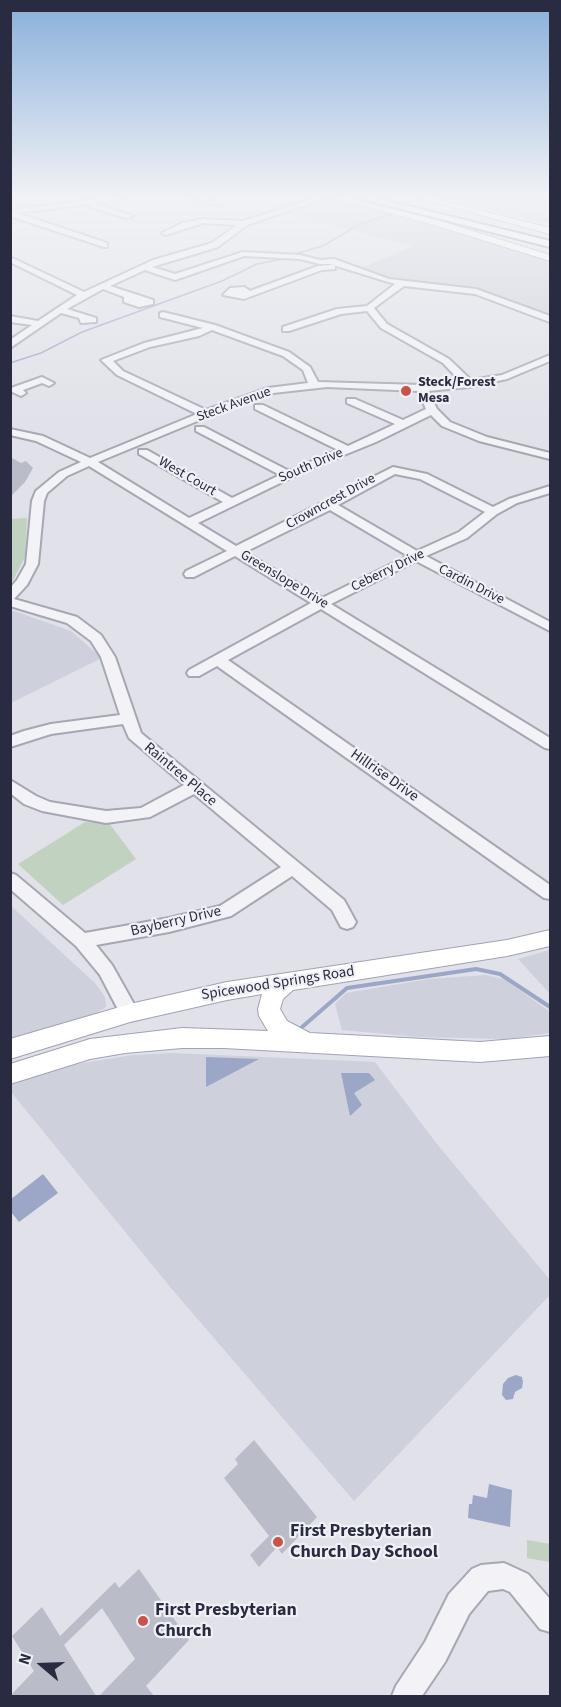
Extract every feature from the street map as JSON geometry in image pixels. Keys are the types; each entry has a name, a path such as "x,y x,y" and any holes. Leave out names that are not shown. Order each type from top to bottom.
{"main road":[{"name":"Spicewood Springs Road","path":"10,1049 130,1013 227,991 507,948 550,938"},
{"path":"288,981 273,995 270,1002 269,1009 273,1022 288,1033 318,1044"},
{"path":"130,1013 138,1024 176,1038"},
{"path":"125,1043 130,1013"},
{"path":"13,1073 52,1050 109,1029 130,1013"},
{"path":"13,1073 80,1051 125,1043 176,1038 224,1038 480,1052 550,1046"}],"street":[{"path":"47,278 83,295"},
{"path":"10,345 83,295 121,278"},
{"path":"249,294 286,278"},
{"path":"378,278 400,284 476,292 550,319"},
{"path":"286,329 339,310 370,308 400,284"},
{"path":"103,286 129,296"},
{"path":"370,308 373,315 384,326 446,361 469,384"},
{"path":"61,310 84,318"},
{"path":"163,315 212,327 292,358 307,369 314,385"},
{"path":"10,319 40,324"},
{"path":"211,412 166,390 113,358 147,345 196,334 212,327"},
{"name":"Steck Avenue","path":"10,596 23,582 32,564 38,501 42,491 63,474 90,462 262,393 314,385 422,388 469,384 514,374 550,358"},
{"path":"422,388 432,410 446,424 467,434 550,456"},
{"path":"10,397 21,393"},
{"path":"351,401 403,424"},
{"path":"258,407 347,450"},
{"name":"South Drive","path":"190,522 289,475 372,440 432,410"},
{"path":"200,429 289,475"},
{"name":"Greenslope Drive","path":"10,432 39,438 90,462 550,744"},
{"name":"West Court","path":"143,452 231,502"},
{"name":"Crowncrest Drive","path":"190,574 330,505 385,472 402,470 423,476 493,512"},
{"name":"Ceberry Drive","path":"194,673 322,603 463,535 493,512 513,501 550,489"},
{"name":"Cardin Drive","path":"330,505 417,556 550,627"},
{"name":"Raintree Place","path":"10,602 72,620 96,638 108,657 134,735 339,905 347,922"},
{"name":"Hillrise Drive","path":"218,660 550,892"},
{"path":"10,742 29,734 51,729 127,719"},
{"path":"10,784 30,800 48,807 106,817 144,813 194,787"},
{"name":"Bayberry Drive","path":"82,941 169,925 225,911 293,867"},
{"path":"10,879 82,941 106,970 130,1013"},
{"path":"406,1696 435,1652 459,1604 481,1578 504,1575 519,1583 550,1619"}],"shaded area":[{"path":"387,278 550,278 550,316 462,287"},
{"path":"14,611 71,631 102,658 11,703 10,612"},
{"path":"10,905 95,983 105,997 106,1007 92,1015 11,1040"},
{"path":"550,950 550,994 518,959"},
{"path":"486,975 506,980 550,1012 550,1033 507,1039 418,1037 342,1030 335,1004 346,993 429,979"},
{"path":"173,1053 375,1062 437,1144 550,1280 550,1295 354,1501 171,1288 11,1092 10,1085 70,1065 133,1055"}],"green space":[{"path":"27,518 25,557 11,584 11,519"},
{"path":"85,822 109,823 136,859 63,905 18,864"},
{"path":"527,1540 550,1544 550,1562 527,1558"}],"water":[{"path":"206,1057 259,1059 206,1087"},
{"path":"341,1073 369,1073 375,1080 354,1093 362,1105 350,1116"},
{"path":"43,1174 58,1193 19,1222 11,1212 11,1199"},
{"path":"516,1375 522,1377 522,1388 515,1392 513,1399 506,1400 502,1395 503,1384 508,1378"},
{"path":"489,1484 512,1490 510,1527 468,1518 469,1504 472,1504 473,1495 487,1498"}],"building":[{"path":"10,457 21,463 26,461 33,468 25,482 10,497"},
{"name":"First Presbyterian Church Day School","path":"254,1440 317,1517 282,1554 277,1547 259,1567 250,1555 269,1536 224,1478 238,1464 235,1459"},
{"name":"First Presbyterian Church","path":"139,1569 189,1640 146,1686 154,1696 99,1696 135,1659 102,1608 64,1645 96,1696 10,1696 34,1671 12,1636 42,1607 60,1636 115,1582 119,1588"}],"waterway":[{"path":"10,363 41,353 82,332 229,278"},
{"path":"301,1028 347,988 476,969 500,974 550,1007"}],"place":[{"name":"Steck/Forest Mesa","path":"406,391"},
{"name":"First Presbyterian Church Day School","path":"278,1542"},
{"name":"First Presbyterian Church","path":"143,1621"}]}
